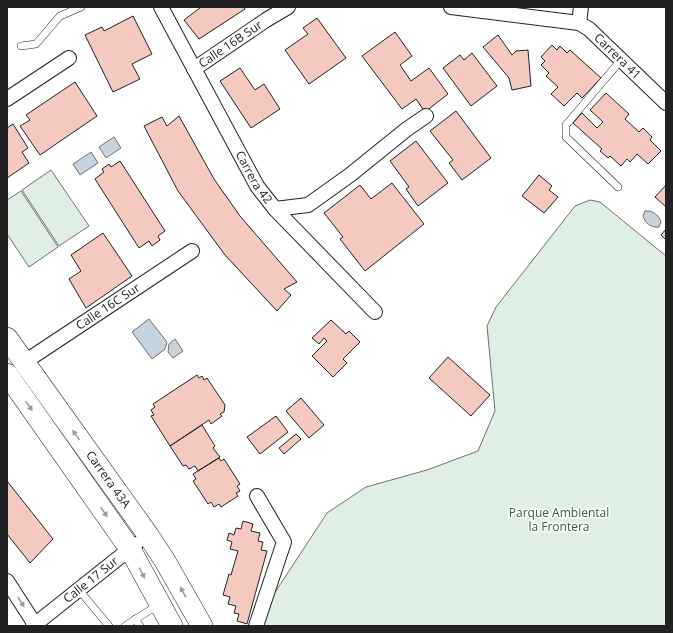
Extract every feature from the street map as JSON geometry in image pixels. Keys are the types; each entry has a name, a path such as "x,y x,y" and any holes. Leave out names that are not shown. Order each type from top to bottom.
{"main road":[{"name":"Carrera 43A","path":"7,338 15,368 130,549 172,626"},
{"name":"Carrera 43A","path":"15,368 148,535 165,561 202,626"}],"street":[{"name":"Carrera 42","path":"161,7 257,186 276,209 308,205 350,175 407,129 426,116"},
{"name":"Calle 16B Sur","path":"194,69 288,7"},
{"path":"451,7 579,23 581,7"},
{"name":"Carrera 41","path":"579,23 588,29 666,103"},
{"path":"7,99 69,58"},
{"path":"276,209 375,312"},
{"name":"Calle 16C Sur","path":"15,368 192,251"},
{"path":"256,626 284,542 257,496"},
{"name":"Calle 17 Sur","path":"35,626 148,535"},
{"path":"7,580 35,626"}],"lane":[{"path":"21,46 36,44 60,16 81,7"},
{"path":"618,187 566,137 564,132 566,125 620,60"},
{"path":"79,590 109,626"},
{"path":"125,626 160,604"},
{"path":"135,619 140,626"}],"green space":[{"path":"51,170 89,226 59,246 22,190"},
{"path":"21,191 58,247 29,267 7,234 7,200"},
{"name":"Parque Ambiental la Frontera","path":"590,200 600,202 666,256 666,626 253,626 327,513 366,487 427,470 478,451 495,411 487,326 496,307 575,206"}],"shaded area":[{"path":"114,137 121,148 106,158 99,147"},
{"path":"91,152 98,163 80,175 73,164"},
{"path":"645,211 653,212 657,215 661,222 659,227 653,227 645,221 643,216"},
{"path":"149,319 167,342 165,349 152,359 132,332"},
{"path":"175,339 183,351 173,358 168,352 169,344"}],"building":[{"path":"201,7 244,7 245,9 199,39 184,20"},
{"path":"133,16 152,54 132,64 140,79 113,92 85,35 102,27 104,31"},
{"path":"317,18 346,58 309,84 285,50 308,34 303,28"},
{"path":"395,32 412,56 400,65 411,81 429,68 448,94 425,112 416,99 402,109 362,56"},
{"path":"498,35 512,55 516,51 528,50 531,86 512,90 509,78 483,47"},
{"path":"552,45 557,50 560,46 567,53 570,50 601,78 582,98 577,93 564,106 551,94 558,87 546,76 549,73 541,65 545,61 541,57"},
{"path":"472,53 497,86 471,106 443,68 460,55 464,60"},
{"path":"240,68 255,90 264,84 280,109 251,128 220,81"},
{"path":"75,82 97,116 40,155 20,126 30,120 26,115"},
{"path":"606,93 629,114 625,119 639,132 643,128 652,137 650,140 661,151 648,164 637,154 630,162 627,159 621,166 610,156 608,158 600,151 602,149 573,123 582,113 597,128 603,122 590,110"},
{"path":"456,111 491,158 462,180 449,163 453,160 430,131"},
{"path":"179,116 214,179 240,216 297,282 284,289 291,295 277,311 225,255 178,191 144,126 162,117 167,126"},
{"path":"13,124 28,148 22,152 29,163 7,178 7,128"},
{"path":"416,141 448,183 418,206 406,189 409,187 390,161"},
{"path":"120,161 165,231 158,236 160,240 152,246 149,241 139,248 95,179 104,172 102,169 109,164 111,167"},
{"path":"539,175 552,186 549,190 558,197 544,213 522,196"},
{"path":"392,183 424,224 365,271 340,239 343,237 324,213 360,185 371,199"},
{"path":"666,185 666,207 655,197"},
{"path":"666,229 666,240 661,235"},
{"path":"103,233 132,276 86,308 69,279 81,271 71,255"},
{"path":"331,320 346,334 349,331 360,342 343,359 347,363 333,377 312,356 327,341 324,338 319,344 312,338"},
{"path":"448,357 490,395 471,416 429,378"},
{"path":"197,375 199,378 202,376 204,380 207,378 225,405 224,412 220,414 222,416 211,424 209,420 170,446 151,416 154,415 151,410 155,407 153,404"},
{"path":"301,398 324,425 309,438 286,411"},
{"path":"276,416 288,432 260,454 247,437"},
{"path":"202,425 215,446 213,448 220,457 198,471 195,466 189,469 186,465 183,466 170,446"},
{"path":"296,434 301,439 284,454 279,448"},
{"path":"219,458 221,461 224,459 240,484 237,486 240,491 236,493 238,496 221,507 219,504 214,507 211,502 208,504 193,481 196,479 193,474"},
{"path":"7,481 53,539 30,563 7,534"},
{"path":"243,521 253,524 251,531 260,533 258,541 263,542 261,550 267,551 247,624 237,621 239,614 234,613 236,606 228,604 230,597 223,595 238,551 230,549 232,542 227,540 229,533 234,535 236,528 241,529"}]}
